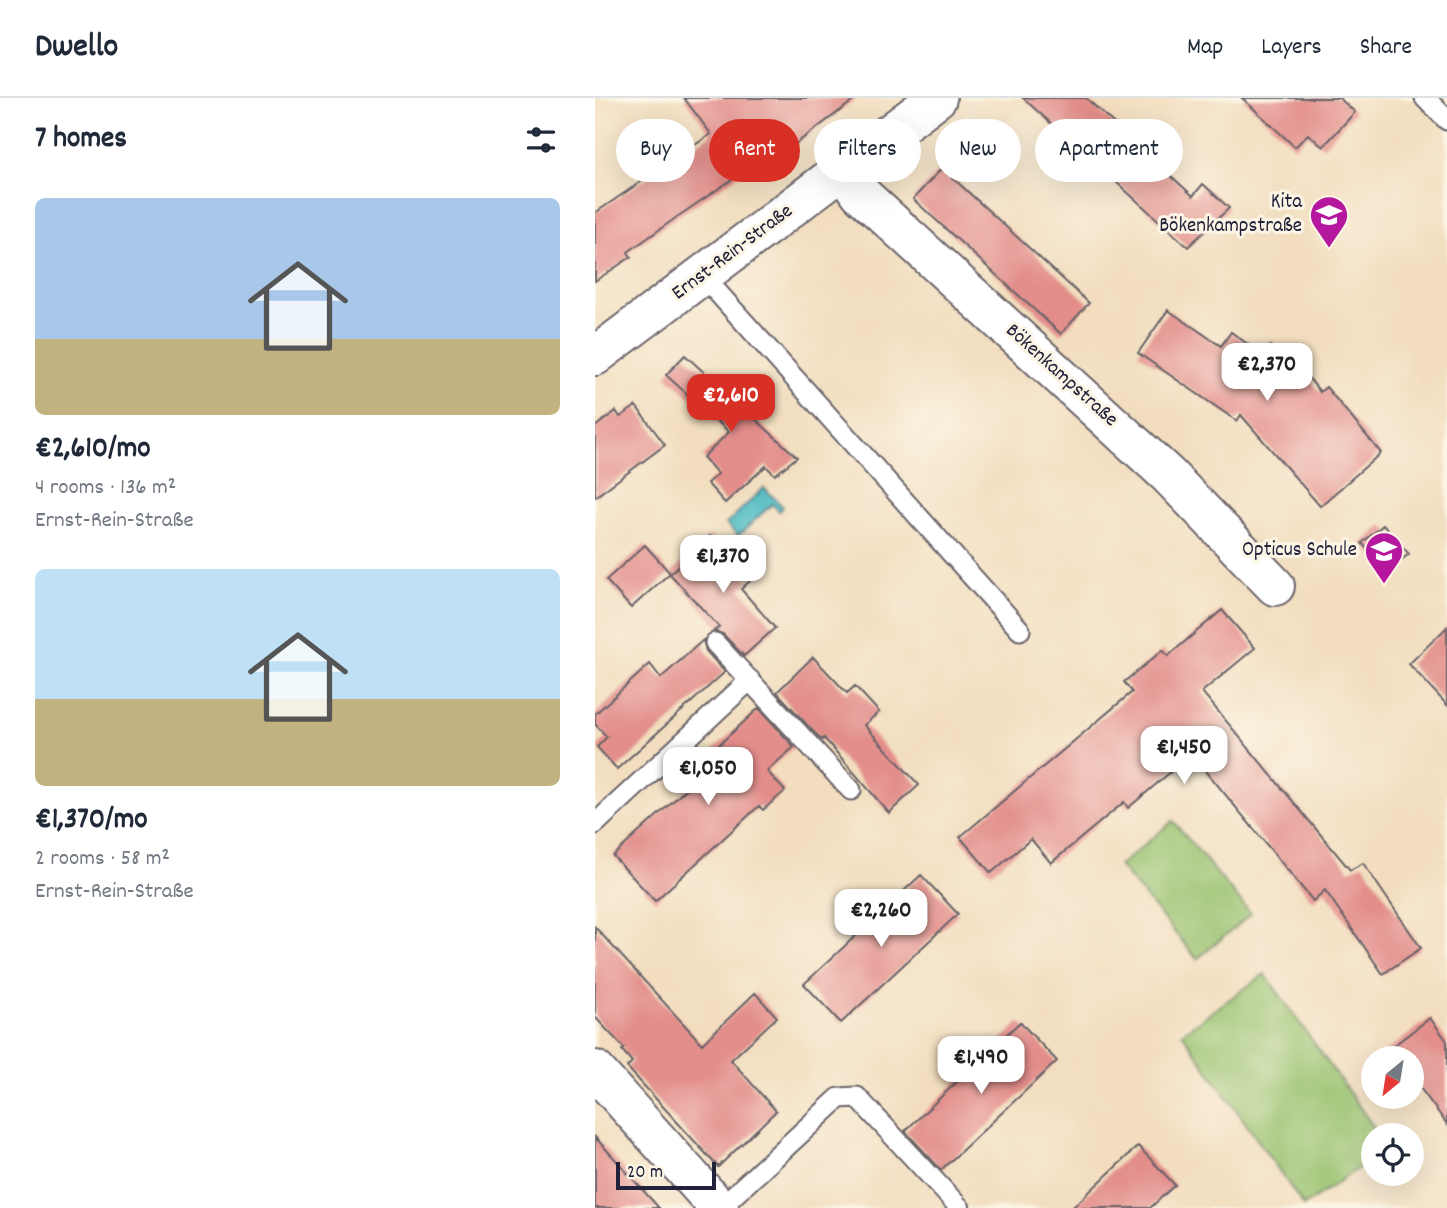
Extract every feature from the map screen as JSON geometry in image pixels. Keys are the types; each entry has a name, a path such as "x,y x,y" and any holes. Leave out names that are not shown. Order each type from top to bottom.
{"street":[{"name":"Ernst-Rein-Straße","path":"910,119 937,98"},
{"name":"Ernst-Rein-Straße","path":"595,356 828,182"},
{"name":"Bökenkampstraße","path":"852,182 860,193 1168,475 1275,586"},
{"path":"595,1070 719,1208"}],"lane":[{"path":"1425,98 1447,120"},
{"path":"702,275 1020,630"},
{"path":"715,643 851,790"},
{"path":"595,824 750,680"},
{"path":"719,1208 839,1098 857,1097 960,1208"}],"green space":[{"path":"1173,821 1251,914 1197,959 1119,866"},
{"path":"1265,974 1371,1123 1361,1123 1361,1166 1304,1206 1182,1033"}],"water":[{"path":"764,488 783,507 779,511 772,504 738,536 726,524"}],"building":[{"path":"684,98 857,98 829,119 814,119 814,130 800,141 800,119 709,119 709,131"},
{"path":"1023,98 1086,98 1109,119 1046,119"},
{"path":"1242,98 1339,98 1355,112 1323,147 1308,134 1295,147"},
{"path":"709,135 709,182 728,182 628,252 631,257 595,281 595,213 641,182 695,182 695,145"},
{"path":"935,175 935,182 957,182 1089,303 1061,334 913,199"},
{"path":"1116,182 1178,182 1193,196 1203,184 1229,208 1188,247"},
{"path":"1168,310 1221,346 1231,332 1264,356 1270,346 1299,366 1320,392 1326,387 1381,453 1320,506 1241,415 1237,421 1138,353"},
{"path":"685,355 797,457 775,475 766,466 725,503 707,483 718,474 703,457 729,432 666,375"},
{"path":"636,406 665,445 595,497 595,427 616,411 620,417"},
{"path":"1383,525 1409,554 1386,571 1362,543"},
{"path":"710,536 750,581 741,589 775,628 744,656 723,634 714,631 719,627 670,574"},
{"path":"645,545 670,573 631,608 606,580"},
{"path":"1222,610 1255,648 1202,692 1350,870 1363,863 1421,948 1383,974 1325,890 1313,901 1192,754 1128,808 1124,802 1051,863 1031,839 991,873 960,837 1132,692 1124,682 1163,650 1168,656"},
{"path":"1447,627 1447,705 1409,664"},
{"path":"703,640 706,651 725,672 617,769 597,747 607,737 595,724 595,714 650,664 661,678"},
{"path":"813,657 847,693 855,686 879,712 864,725 919,785 889,813 824,738 822,740 777,692"},
{"path":"759,708 794,747 767,771 785,791 763,810 759,806 655,901 613,856 718,760 711,752"},
{"path":"921,875 958,914 841,1023 804,984"},
{"path":"595,927 702,1044 755,993 777,1017 731,1060 776,1111 718,1167 627,1067 632,1062 622,1050 624,1048 595,1017"},
{"path":"1430,1018 1447,1041 1447,1124 1425,1094 1425,1046 1393,1046"},
{"path":"1020,1022 1057,1061 941,1170 905,1131"},
{"path":"595,1137 659,1208 595,1208"},
{"path":"1138,1146 1175,1185 1150,1208 1072,1208"}],"place":[{"name":"Kita Bökenkampstraße","path":"1329,249"},
{"name":"Opticus Schule","path":"1384,585"}]}
